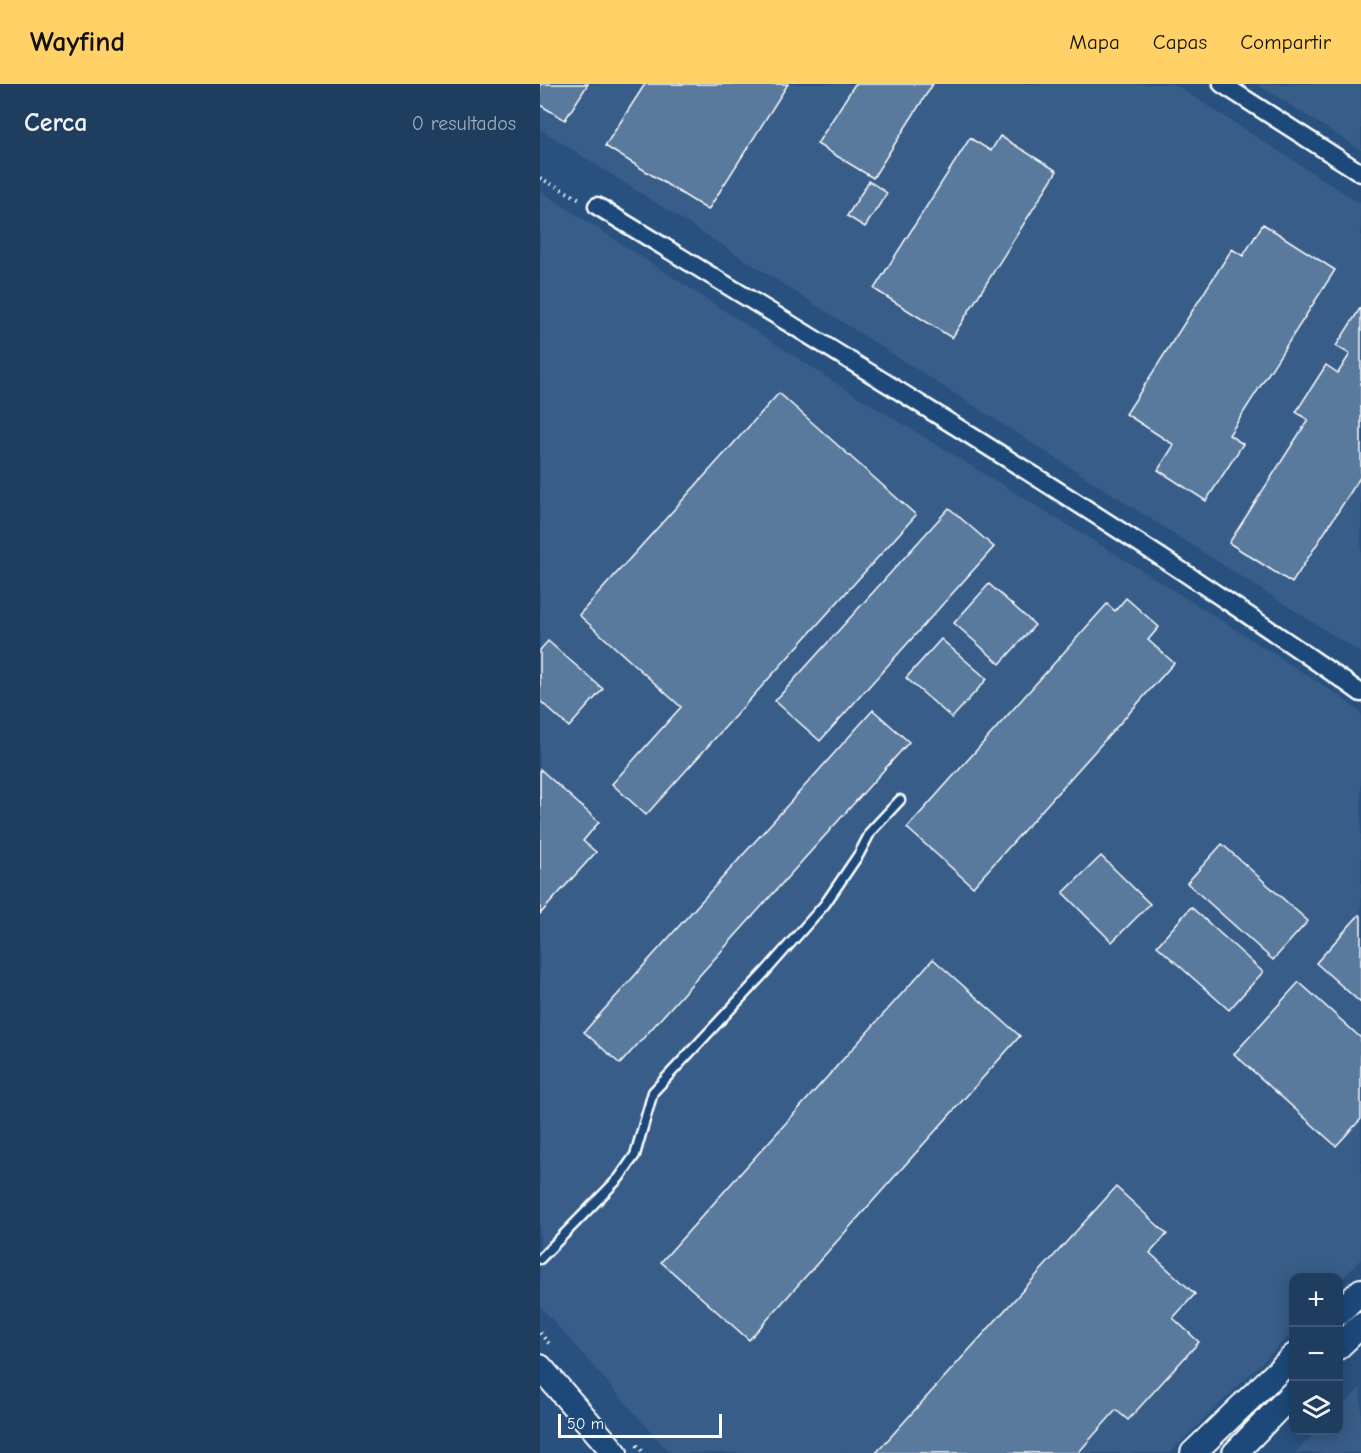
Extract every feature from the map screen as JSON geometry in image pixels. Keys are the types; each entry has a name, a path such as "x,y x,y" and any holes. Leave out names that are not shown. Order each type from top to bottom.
{"main road":[{"path":"1343,1308 1361,1291"},
{"path":"1343,1342 1361,1325"},
{"path":"1193,1453 1289,1360"},
{"path":"540,1367 615,1453"},
{"path":"1235,1453 1289,1396"}],"street":[{"path":"1222,84 1361,173"},
{"path":"597,206 957,427 1118,529 1316,660 1361,693"}],"lane":[{"path":"540,1259 619,1178 635,1155 653,1092 825,904 859,854 871,831 900,800"}],"path":[{"path":"540,178 597,206"}],"shaded area":[{"path":"540,84 1174,84 1361,204 1361,653 540,129"},
{"path":"1257,84 1361,84 1361,150"},
{"path":"540,191 839,385 1148,574 1340,696 1361,713 1361,1259 1343,1279 1343,1273 1289,1273 1289,1336 1170,1453 670,1453 540,1306"},
{"path":"1361,1387 1361,1453 1295,1453 1313,1435 1343,1435 1343,1405"}],"building":[{"path":"540,84 588,84 565,120 540,105"},
{"path":"645,84 788,84 708,210 605,146"},
{"path":"855,84 933,84 873,178 817,144"},
{"path":"1000,136 1057,171 952,338 874,289 970,138 991,151"},
{"path":"869,181 887,193 865,227 847,216"},
{"path":"1263,224 1335,270 1229,435 1243,444 1206,501 1158,470 1174,445 1126,414 1232,249 1243,256"},
{"path":"1361,307 1361,476 1292,583 1229,543 1308,420 1296,412 1326,365 1338,373 1350,354 1336,346"},
{"path":"779,393 916,515 646,815 612,784 681,707 579,615"},
{"path":"949,508 994,547 820,741 775,701"},
{"path":"989,584 1035,625 1000,664 954,623"},
{"path":"1126,598 1159,627 1148,640 1174,663 973,887 907,828 1107,604 1115,611"},
{"path":"941,639 987,679 952,718 906,678"},
{"path":"548,641 603,689 569,727 540,701 540,650"},
{"path":"873,710 909,742 620,1064 584,1032"},
{"path":"540,769 599,822 583,841 596,852 540,914"},
{"path":"1222,844 1308,921 1273,960 1187,883"},
{"path":"1101,856 1150,904 1112,942 1063,893"},
{"path":"1191,907 1263,972 1229,1010 1157,946"},
{"path":"1359,915 1361,916 1361,1003 1316,963"},
{"path":"933,959 1020,1036 749,1340 661,1262"},
{"path":"1299,982 1361,1038 1361,1119 1336,1146 1234,1054"},
{"path":"1116,1187 1167,1234 1150,1253 1195,1294 1173,1318 1199,1342 1128,1420 1116,1410 1078,1453 876,1453"}]}
